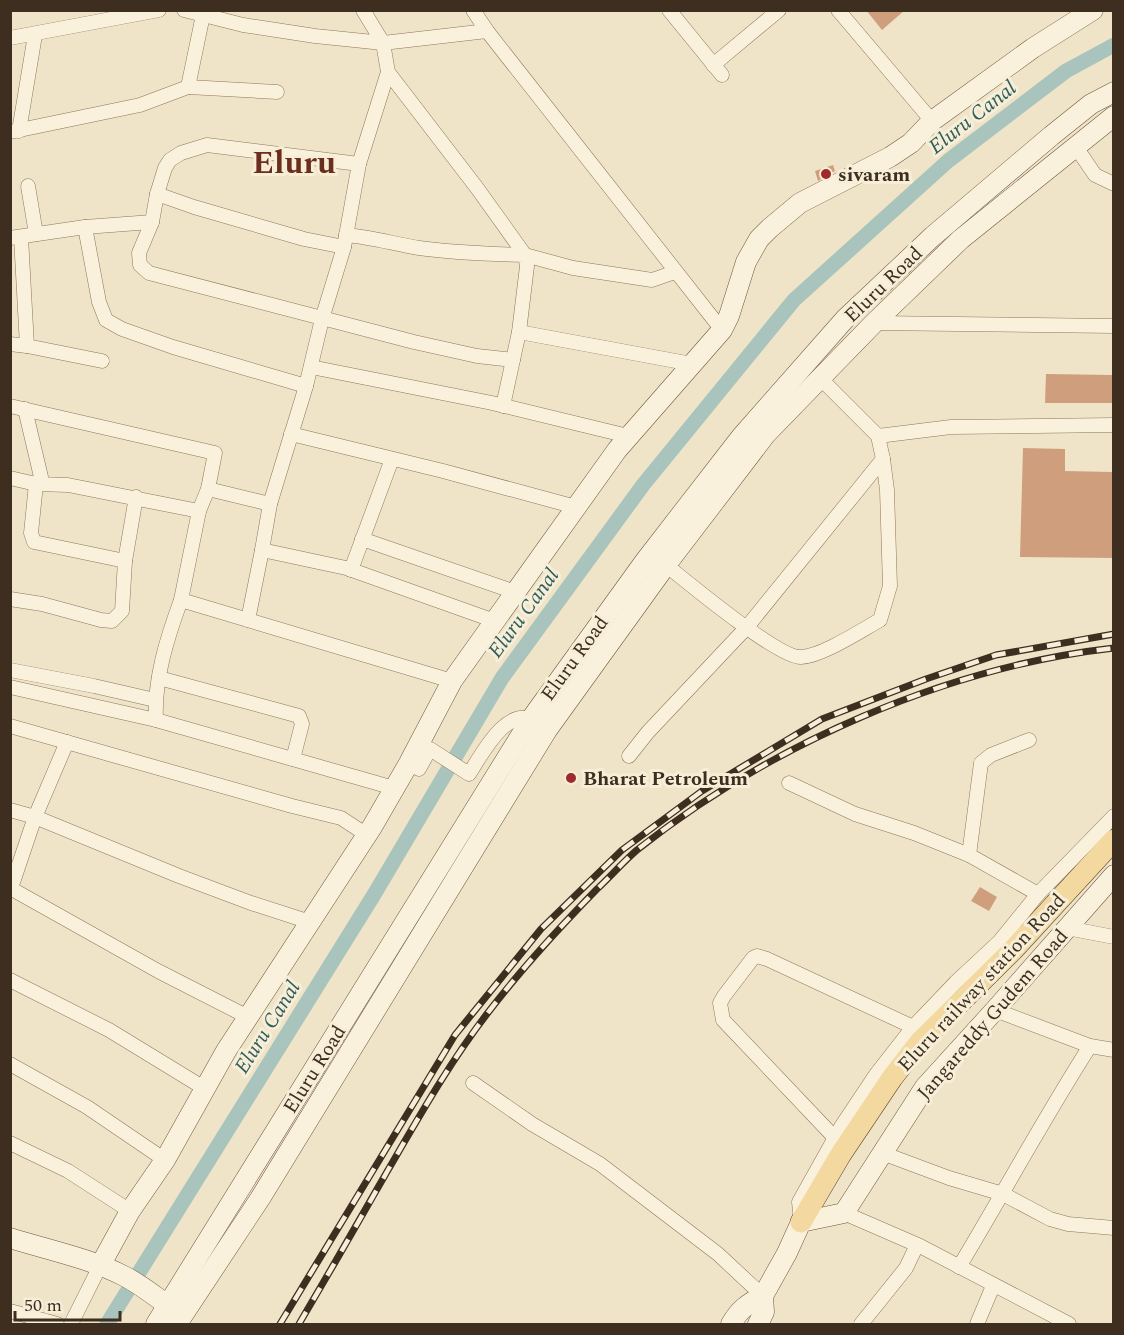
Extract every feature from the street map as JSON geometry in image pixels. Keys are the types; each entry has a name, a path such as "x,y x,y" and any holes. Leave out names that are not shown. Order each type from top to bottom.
{"main road":[{"path":"100,1266 130,1211 165,1160 204,1088 248,1017 370,831 389,797 414,766 452,681 628,436 722,330 729,316 746,262 764,233 800,203 891,158 911,143 932,121 1033,48 1069,16 1093,10"},
{"name":"Eluru Road","path":"176,1315 531,719 645,561 734,446 844,319 933,236 1051,136 1091,104 1113,92"},
{"name":"Eluru Road","path":"156,1324 176,1315 261,1197 547,730 666,565 766,434 874,323 961,239 1113,116"},
{"name":"Eluru railway station Road","path":"801,1222 841,1155 892,1078 920,1042 1013,950 1113,840"},
{"name":"Jangareddy Gudem Road","path":"844,1213 925,1087 1113,875"},
{"path":"758,1324 764,1312 763,1296 801,1222 844,1213"},
{"path":"10,1238 100,1266 124,1276 147,1289 176,1315"},
{"path":"731,1324 738,1313 763,1296"}],"street":[{"path":"11,37 35,35 159,10"},
{"path":"184,10 243,25 383,43 487,31"},
{"path":"239,10 243,25"},
{"path":"248,620 270,504 306,386 322,319 345,241 359,164 388,72 383,43 363,10"},
{"path":"473,10 487,31 722,330"},
{"path":"669,10 717,70 778,10"},
{"path":"838,10 932,121"},
{"path":"188,87 203,15"},
{"path":"35,35 15,131 140,105 188,87 277,92"},
{"path":"388,72 525,255 527,266 519,332 503,406"},
{"path":"359,164 207,145 182,153 170,160 165,168 152,222 139,253 140,265 149,273 322,319 477,356 513,360"},
{"path":"1076,147 1095,174 1113,184"},
{"path":"28,186 36,234"},
{"path":"157,194 304,239 345,241 372,237 418,248 479,254 525,255 573,268 652,280 675,272"},
{"path":"27,346 16,237 85,227 152,222"},
{"path":"85,227 99,302 106,320 122,329 173,348 306,386"},
{"path":"874,323 1113,326"},
{"path":"519,332 692,364"},
{"path":"10,344 102,361"},
{"path":"311,367 503,406 628,436"},
{"path":"666,565 729,615 793,657 814,655 880,620 891,586 887,490 878,436 820,378"},
{"path":"10,406 215,453 208,489 199,511 181,600 167,640 155,700 156,720"},
{"path":"25,409 41,477 36,484 32,533 34,542 125,561"},
{"path":"878,436 951,427 1113,425"},
{"path":"291,434 444,471 576,507"},
{"path":"351,570 392,459"},
{"path":"629,756 648,732 747,627 883,459"},
{"path":"10,478 36,484 68,485 199,511"},
{"path":"208,489 270,504"},
{"path":"10,599 42,604 101,620 111,621 118,617 122,611 125,561 136,497"},
{"path":"362,539 515,592"},
{"path":"262,550 351,570 495,621"},
{"path":"181,600 452,681"},
{"path":"10,670 155,700"},
{"path":"159,678 299,716 302,724 293,759"},
{"path":"10,687 156,720 293,759 389,797"},
{"path":"414,766 430,749 469,774 502,726 521,718 531,719 547,730"},
{"path":"10,726 331,815 370,831"},
{"path":"969,855 981,763 991,754 1029,740"},
{"path":"68,742 35,817 11,888 158,971 248,1017"},
{"path":"789,783 855,814 914,833 969,855 1038,894"},
{"path":"10,810 35,817 251,903 310,922"},
{"path":"801,1222 799,1202 835,1138 877,1073 913,1027 999,942 1038,894 1113,816"},
{"path":"1067,928 1113,937"},
{"path":"835,1138 723,1020 720,1002 724,996 753,958 757,957 767,959 913,1027"},
{"path":"10,980 109,1030 204,1088"},
{"path":"995,1010 1090,1046 1113,1050"},
{"path":"958,1267 1003,1194 1043,1121 1090,1046"},
{"path":"10,1064 87,1107 165,1160"},
{"path":"472,1083 532,1124 600,1164 718,1254 763,1296"},
{"path":"10,1143 68,1171 130,1211"},
{"path":"882,1153 950,1178 1003,1194 1050,1220 1113,1228"},
{"path":"844,1213 911,1257 958,1267 1069,1324"},
{"path":"861,1324 911,1257"},
{"path":"71,1324 100,1266"},
{"path":"981,1313 993,1286"},
{"path":"10,1311 28,1319 53,1323"}],"building":[{"path":"866,10 905,10 882,30"},
{"name":"sivaram","path":"833,165 835,171 818,181 815,171"},
{"path":"1046,374 1113,375 1113,403 1045,403"},
{"path":"1023,448 1065,449 1065,471 1113,472 1113,558 1020,557"},
{"path":"980,887 997,897 989,911 971,901"}],"waterway":[{"name":"Eluru Canal","path":"107,1324 375,893 502,678 643,485 794,300 948,161 1066,71 1114,45"}],"railway":[{"path":"280,1324 455,1035 541,929 622,850 702,791 822,719 996,655 1114,634"},
{"path":"299,1324 424,1108 476,1029 542,948 637,850 689,812 744,777 802,745 862,717 924,693 987,673 1050,658 1114,648"}],"place":[{"name":"sivaram","path":"826,174"},
{"name":"Bharat Petroleum","path":"571,778"}],"district":[{"name":"Eluru","path":"294,162"}]}
